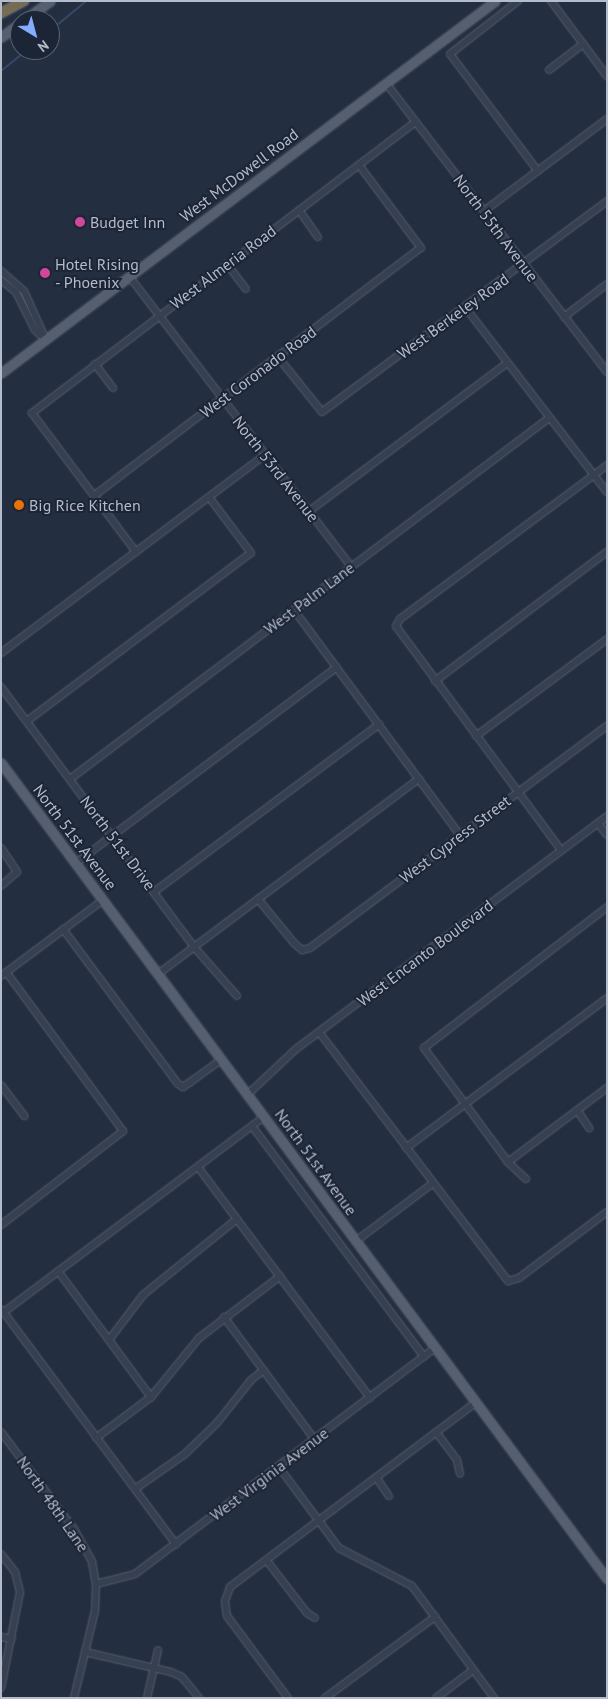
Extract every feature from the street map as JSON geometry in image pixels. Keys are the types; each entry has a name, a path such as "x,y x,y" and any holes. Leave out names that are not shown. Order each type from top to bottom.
{"highway":[{"path":"1,12 14,1"},
{"path":"1,12 24,1"}],"main road":[{"path":"38,10 50,1"},
{"name":"West McDowell Road","path":"1,373 495,1"},
{"name":"North 51st Avenue","path":"1,763 607,1579"}],"street":[{"path":"518,1 450,54 538,171"},
{"path":"551,1 607,76"},
{"path":"549,70 583,44"},
{"name":"North 55th Avenue","path":"386,83 606,370"},
{"path":"484,211 607,119"},
{"name":"West Almeria Road","path":"94,495 32,413 415,122"},
{"name":"West Coronado Road","path":"94,495 421,248 359,165"},
{"name":"West Berkeley Road","path":"278,357 322,412 607,201"},
{"path":"299,210 318,237"},
{"path":"227,264 246,289"},
{"path":"1,271 24,291 46,340"},
{"name":"North 53rd Avenue","path":"129,276 222,400 351,566"},
{"path":"1,280 16,292 35,330 46,340"},
{"path":"564,317 607,284"},
{"path":"465,306 607,492"},
{"path":"308,512 507,363"},
{"path":"95,364 113,388"},
{"name":"West Palm Lane","path":"70,779 550,418"},
{"path":"1,653 265,455"},
{"path":"561,850 396,626 400,619 607,465"},
{"path":"94,495 136,552"},
{"path":"28,721 251,553 209,497"},
{"path":"435,681 607,552"},
{"path":"294,610 460,835"},
{"path":"476,736 607,639"},
{"path":"76,863 337,667"},
{"name":"North 51st Drive","path":"1,687 194,947 238,996"},
{"path":"154,892 379,724"},
{"name":"West Cypress Street","path":"258,899 280,928 302,950 310,948 607,726"},
{"path":"158,974 419,779"},
{"name":"West Encanto Boulevard","path":"247,1095 319,1032 607,816"},
{"path":"598,823 607,835"},
{"path":"1,848 17,872 1,886"},
{"path":"1,1225 123,1131 4,974 103,900"},
{"path":"526,1179 508,1162 424,1048 607,907"},
{"path":"63,929 183,1087 221,1060"},
{"path":"406,1148 607,998"},
{"path":"319,1032 432,1184 508,1281 519,1278 606,1213"},
{"path":"1,1085 24,1116"},
{"path":"508,1162 607,1088"},
{"path":"577,1110 590,1128"},
{"path":"176,1544 2,1310 58,1271 264,1117"},
{"name":"North 51st Avenue","path":"252,1126 424,1357"},
{"path":"198,1166 370,1398"},
{"path":"356,1241 432,1184"},
{"path":"109,1340 143,1295 238,1219"},
{"path":"58,1271 151,1397"},
{"path":"96,1438 151,1397 198,1338 280,1276"},
{"path":"224,1317 315,1440"},
{"name":"West Virginia Avenue","path":"96,1584 135,1574 435,1348"},
{"path":"135,1490 186,1454 217,1423 251,1380 264,1370"},
{"path":"288,1698 232,1624 224,1601 230,1587 476,1403"},
{"name":"North 48th Lane","path":"1,1432 74,1529 92,1562 96,1584 95,1611 74,1698"},
{"path":"436,1432 457,1460 460,1474"},
{"path":"279,1467 319,1522 344,1552 412,1586 494,1698"},
{"path":"376,1477 389,1496"},
{"path":"1,1554 19,1582 20,1600 1,1688"},
{"path":"267,1561 307,1613 316,1618"},
{"path":"325,1698 436,1617"},
{"path":"1,1636 12,1639"},
{"path":"147,1698 158,1650"},
{"path":"85,1652 154,1668 182,1677 199,1698"},
{"path":"436,1698 473,1670"}],"waterway":[{"path":"60,23 86,1"},
{"path":"1,71 15,60"}],"place":[{"name":"Budget Inn","path":"80,222"},
{"name":"Hotel Rising - Phoenix","path":"45,273"},
{"name":"Big Rice Kitchen","path":"19,505"}]}
